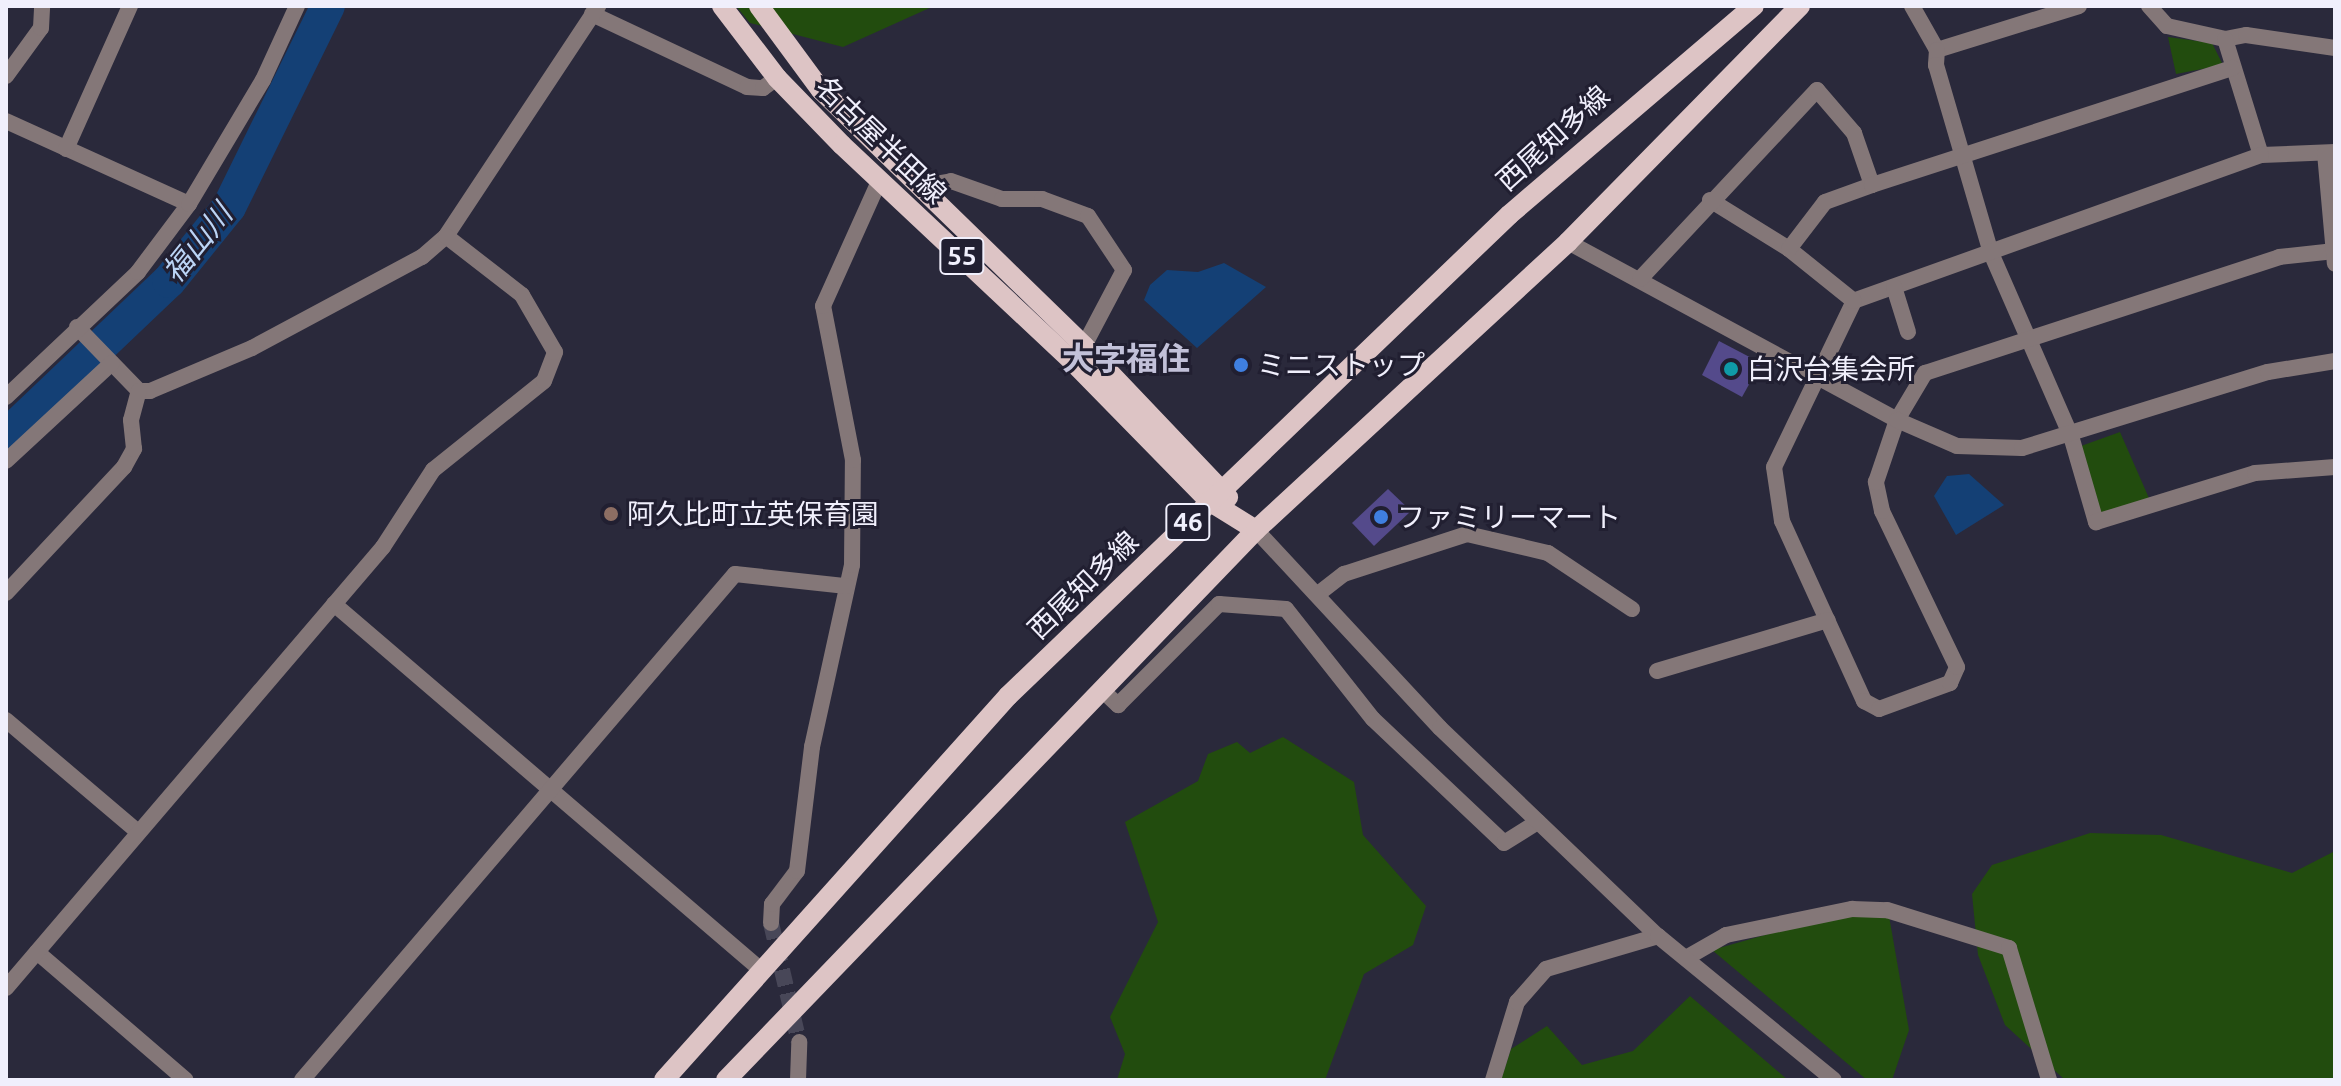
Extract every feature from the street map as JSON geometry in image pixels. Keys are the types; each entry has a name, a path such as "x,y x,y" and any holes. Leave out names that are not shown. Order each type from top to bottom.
{"main road":[{"name":"名古屋半田線","path":"722,6 777,78 1214,495 1256,530"},
{"name":"名古屋半田線","path":"759,6 821,90 924,186 1084,346 1214,495"},
{"name":"西尾知多線","path":"664,1080 1008,696 1509,215 1754,6"},
{"name":"46","path":"726,1080 1256,530 1568,242 1800,6"}],"street":[{"path":"6,76 41,28 42,6"},
{"path":"66,149 130,6"},
{"path":"6,397 83,332 138,272 189,204 263,80 297,6"},
{"path":"1912,6 1937,50 1936,65 1991,253 2025,341 2071,436 2096,522 2255,473 2335,467"},
{"path":"1937,50 2079,6"},
{"path":"2149,6 2167,26 2225,39 2246,35 2335,48"},
{"path":"139,391 163,387 252,348 422,257 446,236 596,8 747,87 763,88 777,78"},
{"path":"2225,39 2261,155"},
{"path":"1789,249 1825,202 2233,68"},
{"path":"1640,279 1710,200 1817,90 1854,133 1872,185"},
{"path":"6,121 189,204"},
{"path":"2330,152 2335,255 2279,257 1925,373 1897,420 1876,470 1878,499 1957,667 1950,683 1879,709 1864,701 1782,521 1774,467 1814,374 1854,301 2261,155 2330,152"},
{"path":"771,923 772,904 797,871 812,747 854,535 853,460 823,306 880,179"},
{"path":"924,186 951,181 1002,199 1042,199 1088,216 1124,270 1084,346"},
{"path":"1710,200 1789,249 1854,301"},
{"path":"6,988 334,604 413,507 433,470 516,409 553,365 555,352 522,295 446,236"},
{"path":"1568,242 1897,420 1957,446 2022,448 2071,436 2268,372 2335,361"},
{"path":"1894,287 1908,332"},
{"path":"83,332 139,391"},
{"path":"6,461 111,360"},
{"path":"6,593 124,467 134,449 131,420 139,391"},
{"path":"1256,530 1440,728 1538,822 1658,936 1834,1080"},
{"path":"1318,594 1344,574 1467,534 1548,553 1632,609"},
{"path":"302,1080 553,791 735,574 846,586"},
{"path":"334,604 761,970"},
{"path":"1103,691 1118,705 1219,604 1286,609 1373,719 1504,843 1538,822"},
{"path":"1657,671 1828,620"},
{"path":"6,720 137,831"},
{"path":"1686,958 1726,935 1852,909 1887,910 2009,948 2049,1080"},
{"path":"1493,1080 1517,1002 1546,969 1658,936"},
{"path":"37,952 186,1080"},
{"path":"798,1080 799,1042"}],"green space":[{"path":"736,6 934,6 843,47 750,23"},
{"path":"2168,37 2212,43 2223,65 2176,74"},
{"path":"2120,432 2152,505 2096,522 2081,446"},
{"path":"1283,737 1354,782 1363,835 1426,906 1413,945 1364,974 1325,1080 1117,1080 1125,1054 1110,1017 1158,922 1125,822 1198,781 1208,754 1237,742 1250,753"},
{"path":"2090,833 2161,835 2292,873 2335,851 2335,1080 2065,1080 2005,1025 1978,955 1972,894 1992,865"},
{"path":"1843,913 1889,916 1909,1030 1892,1080 1867,1080 1712,950"},
{"path":"1690,996 1788,1080 1501,1080 1511,1049 1547,1026 1582,1065 1633,1051"}],"water":[{"path":"1224,263 1266,287 1197,348 1144,300 1150,285 1167,270 1198,272"},
{"path":"1969,474 2004,505 1956,535 1934,496 1947,476"}],"building":[{"name":"白沢台集会所","path":"1719,341 1761,363 1742,397 1702,375"},
{"name":"ファミリーマート","path":"1388,489 1411,511 1374,546 1352,523"}],"waterway":[{"name":"福山川","path":"6,436 169,281 229,207 328,6"}],"tunnel":[{"path":"771,923 799,1042"}],"place":[{"name":"ミニストップ","path":"1241,365"},
{"name":"白沢台集会所","path":"1731,369"},
{"name":"阿久比町立英保育園","path":"611,514"},
{"name":"ファミリーマート","path":"1381,517"}],"district":[{"name":"大字福住","path":"1126,358"}]}
